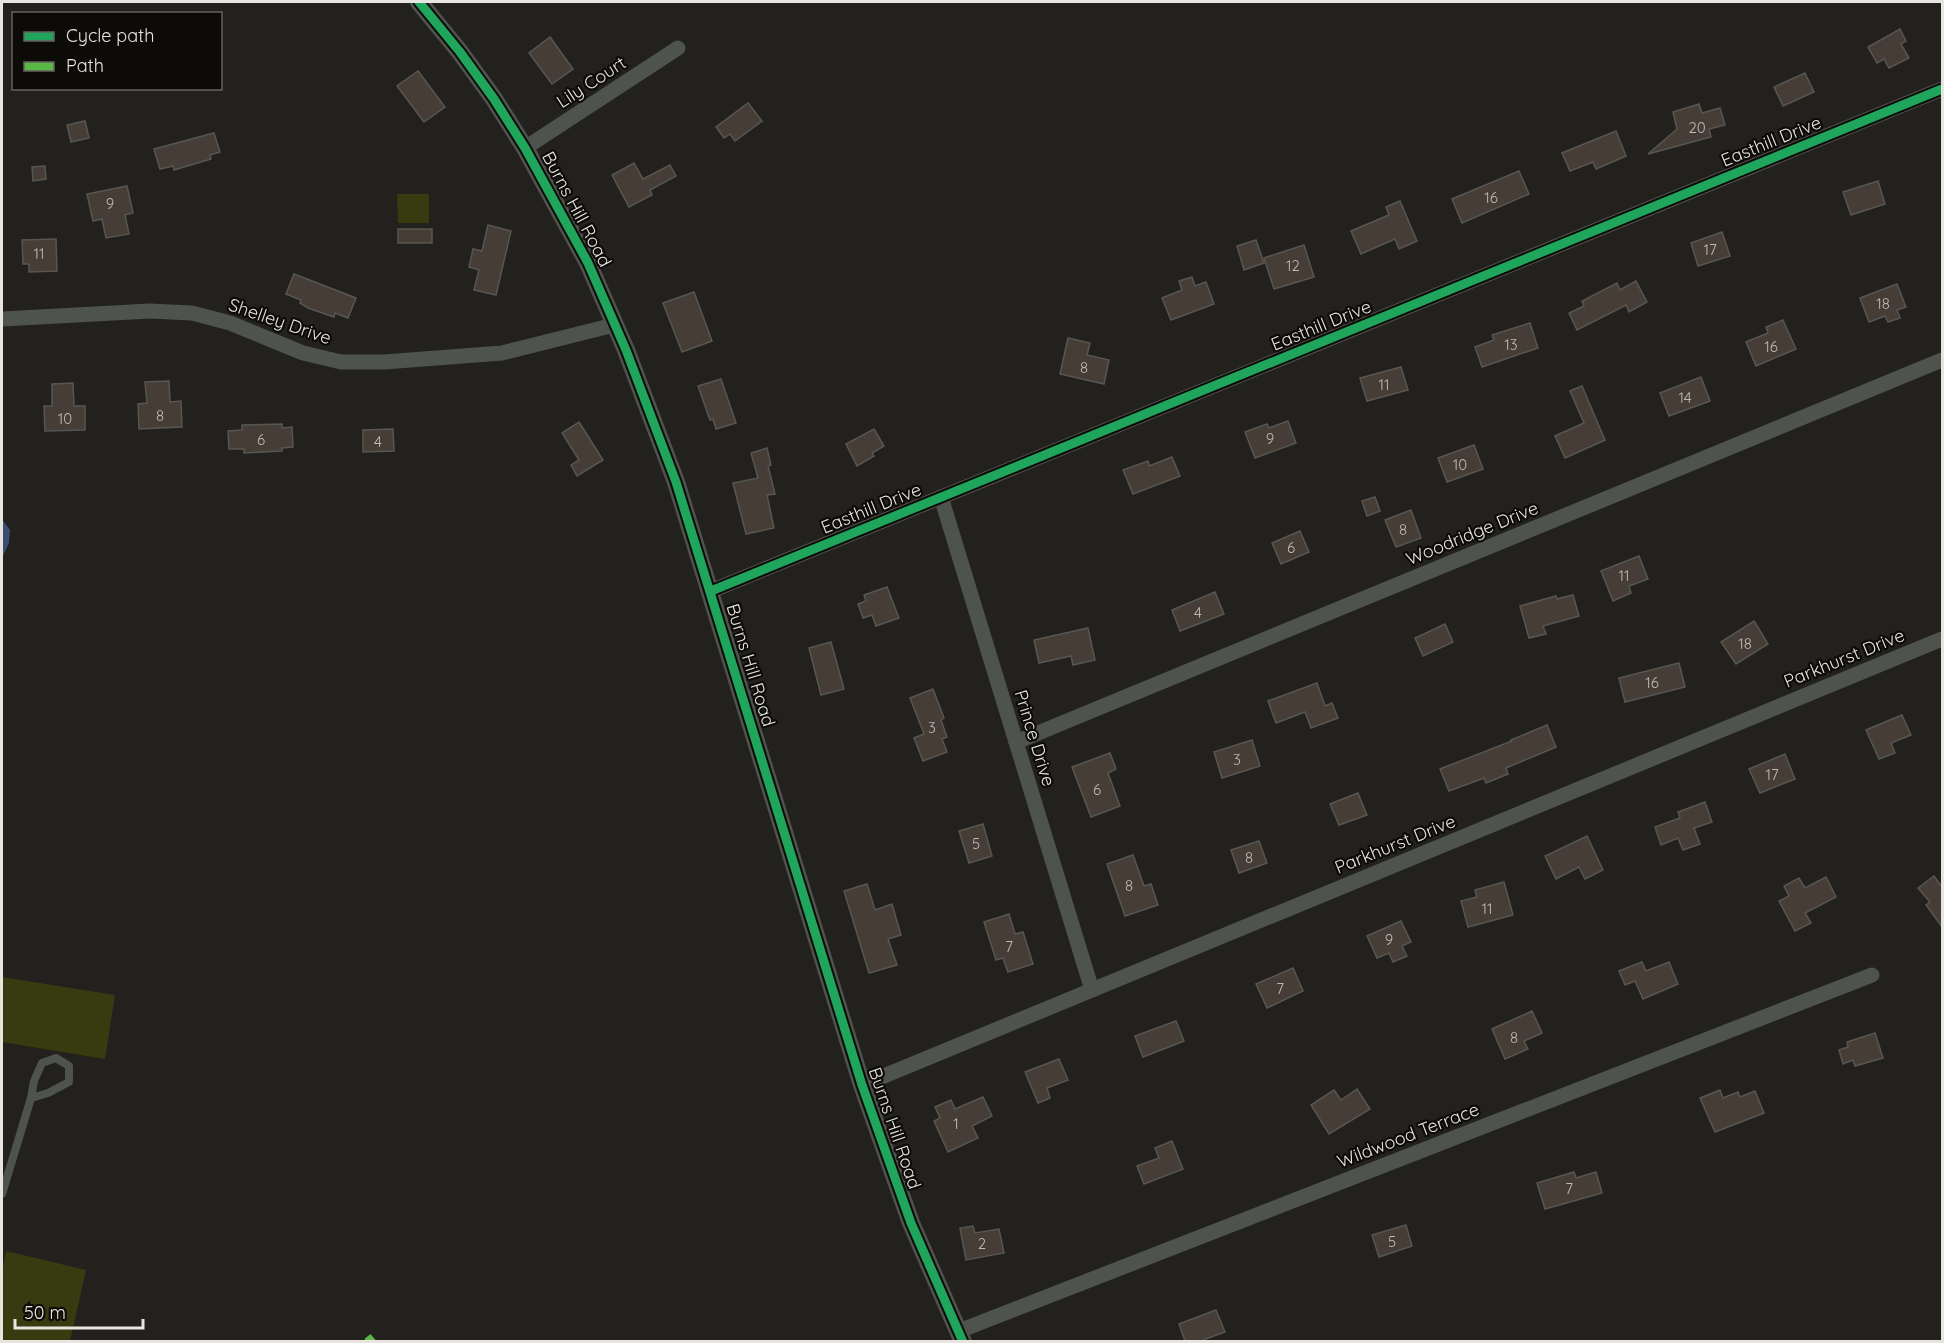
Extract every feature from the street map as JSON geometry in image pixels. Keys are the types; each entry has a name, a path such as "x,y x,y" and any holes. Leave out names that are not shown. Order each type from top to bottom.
{"street":[{"name":"Burns Hill Road","path":"418,2 460,52 494,99 525,148 583,254 626,350 664,445 711,591 862,1086 911,1222 961,1336"},
{"name":"Lily Court","path":"525,148 678,48"},
{"name":"Easthill Drive","path":"711,591 1942,89"},
{"name":"Shelley Drive","path":"2,319 150,311 192,313 230,322 303,353 341,362 384,362 502,353 614,325"},
{"name":"Woodridge Drive","path":"1016,742 1942,360"},
{"name":"Prince Drive","path":"942,497 1092,990"},
{"name":"Parkhurst Drive","path":"862,1086 1942,639"},
{"name":"Wildwood Terrace","path":"961,1336 1872,975"}],"lane":[{"path":"2,1194 34,1081 42,1063 56,1058 69,1066 69,1082 48,1093 31,1098"}],"green space":[{"path":"397,194 429,194 429,223 398,223"},
{"path":"2,977 115,995 105,1059 2,1042"},
{"path":"6,1251 86,1270 70,1341 2,1341 2,1273"}],"water":[{"path":"2,519 10,530 9,543 2,558"}],"building":[{"path":"1900,29 1906,41 1901,44 1909,58 1889,68 1884,59 1877,63 1868,47"},
{"path":"550,37 573,69 552,84 529,53"},
{"path":"418,71 445,107 424,122 397,86"},
{"path":"1805,73 1814,92 1783,106 1774,87"},
{"path":"748,103 762,121 735,141 730,134 724,138 716,127"},
{"path":"1699,104 1702,113 1720,108 1725,125 1709,129 1711,137 1648,154 1677,129 1673,112"},
{"path":"85,121 89,138 71,142 67,125"},
{"path":"1616,131 1626,156 1596,169 1593,162 1570,171 1562,153"},
{"path":"214,133 220,152 210,155 211,159 174,170 173,166 160,169 154,149"},
{"path":"634,163 643,179 670,165 676,176 650,190 652,195 629,207 612,175"},
{"path":"45,166 46,179 33,181 32,167"},
{"path":"1519,171 1529,194 1462,223 1452,199"},
{"path":"1878,181 1885,204 1851,215 1843,192"},
{"path":"127,186 133,213 125,215 129,234 106,238 102,219 93,221 87,194"},
{"path":"1400,201 1417,241 1399,249 1395,239 1361,254 1351,231 1389,215 1386,207"},
{"path":"488,225 511,231 496,295 474,290 479,270 469,267 473,249 482,251"},
{"path":"398,229 432,229 432,243 398,243"},
{"path":"1722,232 1730,256 1698,266 1691,243"},
{"path":"56,239 57,271 29,272 29,264 23,264 22,240"},
{"path":"1256,240 1264,263 1244,270 1237,246"},
{"path":"1304,245 1314,277 1274,289 1264,258"},
{"path":"294,274 356,298 348,318 335,313 334,317 308,308 300,303 301,300 286,294"},
{"path":"1192,277 1195,286 1206,282 1214,304 1171,320 1162,298 1182,290 1179,281"},
{"path":"1636,281 1647,302 1629,312 1626,305 1577,330 1569,313 1584,306 1582,301 1617,283 1620,290"},
{"path":"1897,284 1906,307 1897,310 1900,318 1888,322 1885,316 1869,322 1860,298"},
{"path":"694,292 712,341 682,352 663,303"},
{"path":"1783,320 1796,349 1756,366 1746,342 1768,333 1766,327"},
{"path":"1530,323 1538,348 1482,367 1475,347 1494,340 1492,335"},
{"path":"1068,338 1090,343 1087,355 1109,360 1104,384 1060,374"},
{"path":"1401,367 1408,390 1367,401 1360,378"},
{"path":"1701,377 1710,401 1669,416 1660,393"},
{"path":"721,379 736,423 716,429 713,419 710,420 698,386"},
{"path":"169,381 170,402 181,401 182,427 139,429 138,404 147,403 145,382"},
{"path":"73,383 74,406 85,406 85,430 45,431 44,406 52,406 52,384"},
{"path":"1582,386 1605,440 1565,458 1555,436 1584,423 1570,391"},
{"path":"1288,421 1296,443 1255,458 1245,432 1267,424 1269,428"},
{"path":"579,422 603,460 577,476 571,465 579,460 562,433"},
{"path":"282,424 282,428 292,427 293,447 282,448 282,451 244,453 244,449 229,449 228,431 242,430 242,425"},
{"path":"393,429 394,451 363,452 363,430"},
{"path":"874,429 884,446 872,453 874,456 857,466 846,444"},
{"path":"1474,445 1483,469 1447,482 1438,458"},
{"path":"767,448 771,465 768,466 775,494 767,495 774,528 746,534 733,483 758,478 751,453"},
{"path":"1172,457 1180,476 1133,494 1123,470 1148,461 1149,466"},
{"path":"1375,497 1380,511 1367,516 1362,501"},
{"path":"1411,510 1421,538 1396,547 1385,520"},
{"path":"1300,531 1309,552 1281,564 1272,543"},
{"path":"1639,556 1648,579 1629,586 1631,593 1613,601 1601,571"},
{"path":"887,587 899,618 876,626 872,615 863,618 858,604 866,601 864,595"},
{"path":"1215,592 1224,614 1180,631 1172,610"},
{"path":"1573,595 1579,616 1543,626 1546,634 1529,638 1520,606 1556,596 1557,599"},
{"path":"1754,621 1768,644 1736,664 1721,642"},
{"path":"1445,624 1453,642 1423,656 1415,638"},
{"path":"1088,628 1095,660 1073,665 1071,656 1039,663 1034,640"},
{"path":"831,642 844,689 821,695 809,648"},
{"path":"1679,663 1685,687 1625,702 1619,678"},
{"path":"1317,683 1325,706 1332,703 1338,718 1311,728 1305,712 1276,723 1268,701"},
{"path":"933,689 944,718 941,720 947,737 942,739 947,752 923,761 914,738 924,734 910,698"},
{"path":"1902,715 1911,735 1891,743 1895,753 1879,759 1866,730"},
{"path":"1547,725 1556,747 1506,768 1508,774 1486,783 1484,778 1449,791 1440,769"},
{"path":"1252,740 1260,766 1222,778 1214,752"},
{"path":"1110,753 1116,769 1108,773 1120,806 1091,817 1072,767"},
{"path":"1785,754 1795,779 1760,793 1749,769"},
{"path":"1358,793 1367,815 1339,825 1330,804"},
{"path":"1705,802 1712,822 1694,828 1700,844 1683,850 1678,838 1661,845 1655,827 1680,818 1678,812"},
{"path":"983,824 992,856 969,863 959,831"},
{"path":"1587,836 1603,870 1585,879 1579,867 1556,879 1545,856"},
{"path":"1259,841 1267,863 1239,873 1231,850"},
{"path":"1133,855 1144,886 1151,884 1158,905 1125,916 1107,864"},
{"path":"1934,876 1942,887 1942,927 1926,905 1930,902 1918,888"},
{"path":"1826,877 1836,897 1805,913 1811,923 1795,931 1779,901 1789,896 1784,886 1799,878 1805,888"},
{"path":"1504,882 1513,915 1468,927 1461,901 1477,897 1475,890"},
{"path":"867,884 875,910 892,904 901,935 888,939 897,965 869,973 844,891"},
{"path":"1009,914 1015,934 1023,932 1033,964 1008,972 1003,958 996,960 984,922"},
{"path":"1401,921 1411,942 1402,946 1407,956 1393,962 1389,953 1377,958 1367,936"},
{"path":"1642,962 1646,971 1669,962 1678,984 1643,999 1635,981 1625,985 1619,971"},
{"path":"1293,968 1303,991 1267,1008 1256,984"},
{"path":"1532,1011 1542,1033 1524,1041 1528,1049 1505,1059 1492,1029"},
{"path":"1176,1021 1184,1041 1143,1057 1135,1036"},
{"path":"1875,1033 1883,1058 1855,1066 1853,1060 1843,1064 1839,1050 1848,1047 1847,1042"},
{"path":"1059,1059 1068,1080 1047,1088 1050,1098 1038,1103 1025,1072"},
{"path":"1357,1089 1370,1109 1329,1134 1311,1105 1334,1090 1341,1100"},
{"path":"1720,1090 1723,1098 1738,1092 1740,1097 1755,1091 1764,1113 1715,1132 1700,1098"},
{"path":"983,1097 992,1116 972,1126 978,1138 948,1152 934,1121 940,1118 935,1107 951,1100 955,1109"},
{"path":"1172,1141 1183,1169 1144,1184 1137,1166 1159,1158 1155,1148"},
{"path":"1574,1172 1576,1178 1596,1172 1602,1193 1545,1209 1537,1183"},
{"path":"1406,1225 1412,1246 1379,1257 1372,1235"},
{"path":"973,1226 975,1233 999,1229 1004,1253 966,1260 960,1228"},
{"path":"1216,1310 1225,1332 1200,1341 1185,1341 1179,1324"}],"marked path":[{"path":"367,1342 373,1337"}],"cycle path":[{"path":"419,2 460,52 494,99 525,148 588,263 626,350 676,482 862,1085 911,1223 963,1342"},
{"path":"711,591 1942,89"}]}
